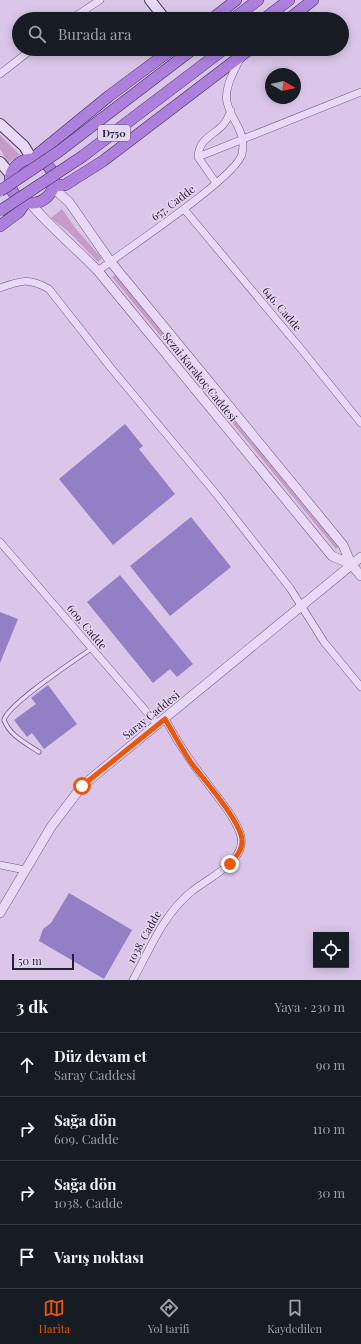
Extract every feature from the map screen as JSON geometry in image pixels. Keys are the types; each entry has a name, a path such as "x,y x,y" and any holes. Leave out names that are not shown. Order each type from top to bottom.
{"highway":[{"path":"221,12 236,0"},
{"path":"242,12 258,0"},
{"path":"273,12 289,0"},
{"path":"298,12 313,0"},
{"path":"33,160 38,154 103,101 163,56"},
{"name":"D750","path":"0,191 58,152 184,56"},
{"name":"D750","path":"0,211 83,156 215,56"},
{"path":"53,187 65,185 92,168 240,57"},
{"path":"33,160 45,164 50,169 53,175 53,187 45,199 39,202 27,203 14,195 7,179 18,164 33,160"},
{"path":"0,226 19,212 27,203"}],"main road":[{"path":"150,0 160,12"},
{"path":"0,124 24,146 33,160"},
{"path":"0,162 7,179"}],"street":[{"path":"82,12 100,0"},
{"path":"0,74 23,56"},
{"path":"240,57 227,96 227,103 239,126 242,140"},
{"path":"198,157 361,92"},
{"path":"198,157 206,137 222,126 231,111"},
{"name":"657. Cadde","path":"98,271 184,209 230,171 240,159 242,140"},
{"path":"198,157 216,183"},
{"name":"Sezai Karakoç Caddesi","path":"53,187 69,202 110,261 343,545 351,564 361,576"},
{"name":"Sezai Karakoç Caddesi","path":"27,203 47,224 63,236 98,271 332,556 351,564"},
{"name":"646. Cadde","path":"184,209 301,348 361,424"},
{"path":"0,288 26,280 41,284 50,289 112,368 217,495 290,588 324,642 361,687"},
{"name":"609. Cadde","path":"0,542 91,649 161,722 228,812 238,828 242,840"},
{"name":"Saray Caddesi","path":"0,913 55,822 82,786 361,557"},
{"name":"1038. Cadde","path":"133,980 168,916 192,891 230,864 240,852 242,840"},
{"path":"0,865 25,870"}],"lane":[{"path":"39,752 9,730 4,720 5,716 26,696 91,649"}],"shaded area":[{"path":"0,135 20,155 8,163 0,149"},
{"path":"62,209 76,229 102,258 98,262 69,232 51,218"},
{"path":"115,275 338,547 336,549 112,277"}],"building":[{"path":"125,424 143,446 139,449 175,494 113,545 59,479"},
{"path":"191,517 231,567 170,616 130,566"},
{"path":"120,575 193,664 177,677 170,669 153,683 87,602"},
{"path":"0,612 18,619 0,663"},
{"path":"48,685 77,724 44,749 32,733 27,737 14,720 36,704 31,698"},
{"path":"69,893 132,930 104,979 39,941 43,929 51,923"}],"route":[{"path":"82,786 165,719 191,762 228,812 241,834 242,840 240,852 230,864"}]}
